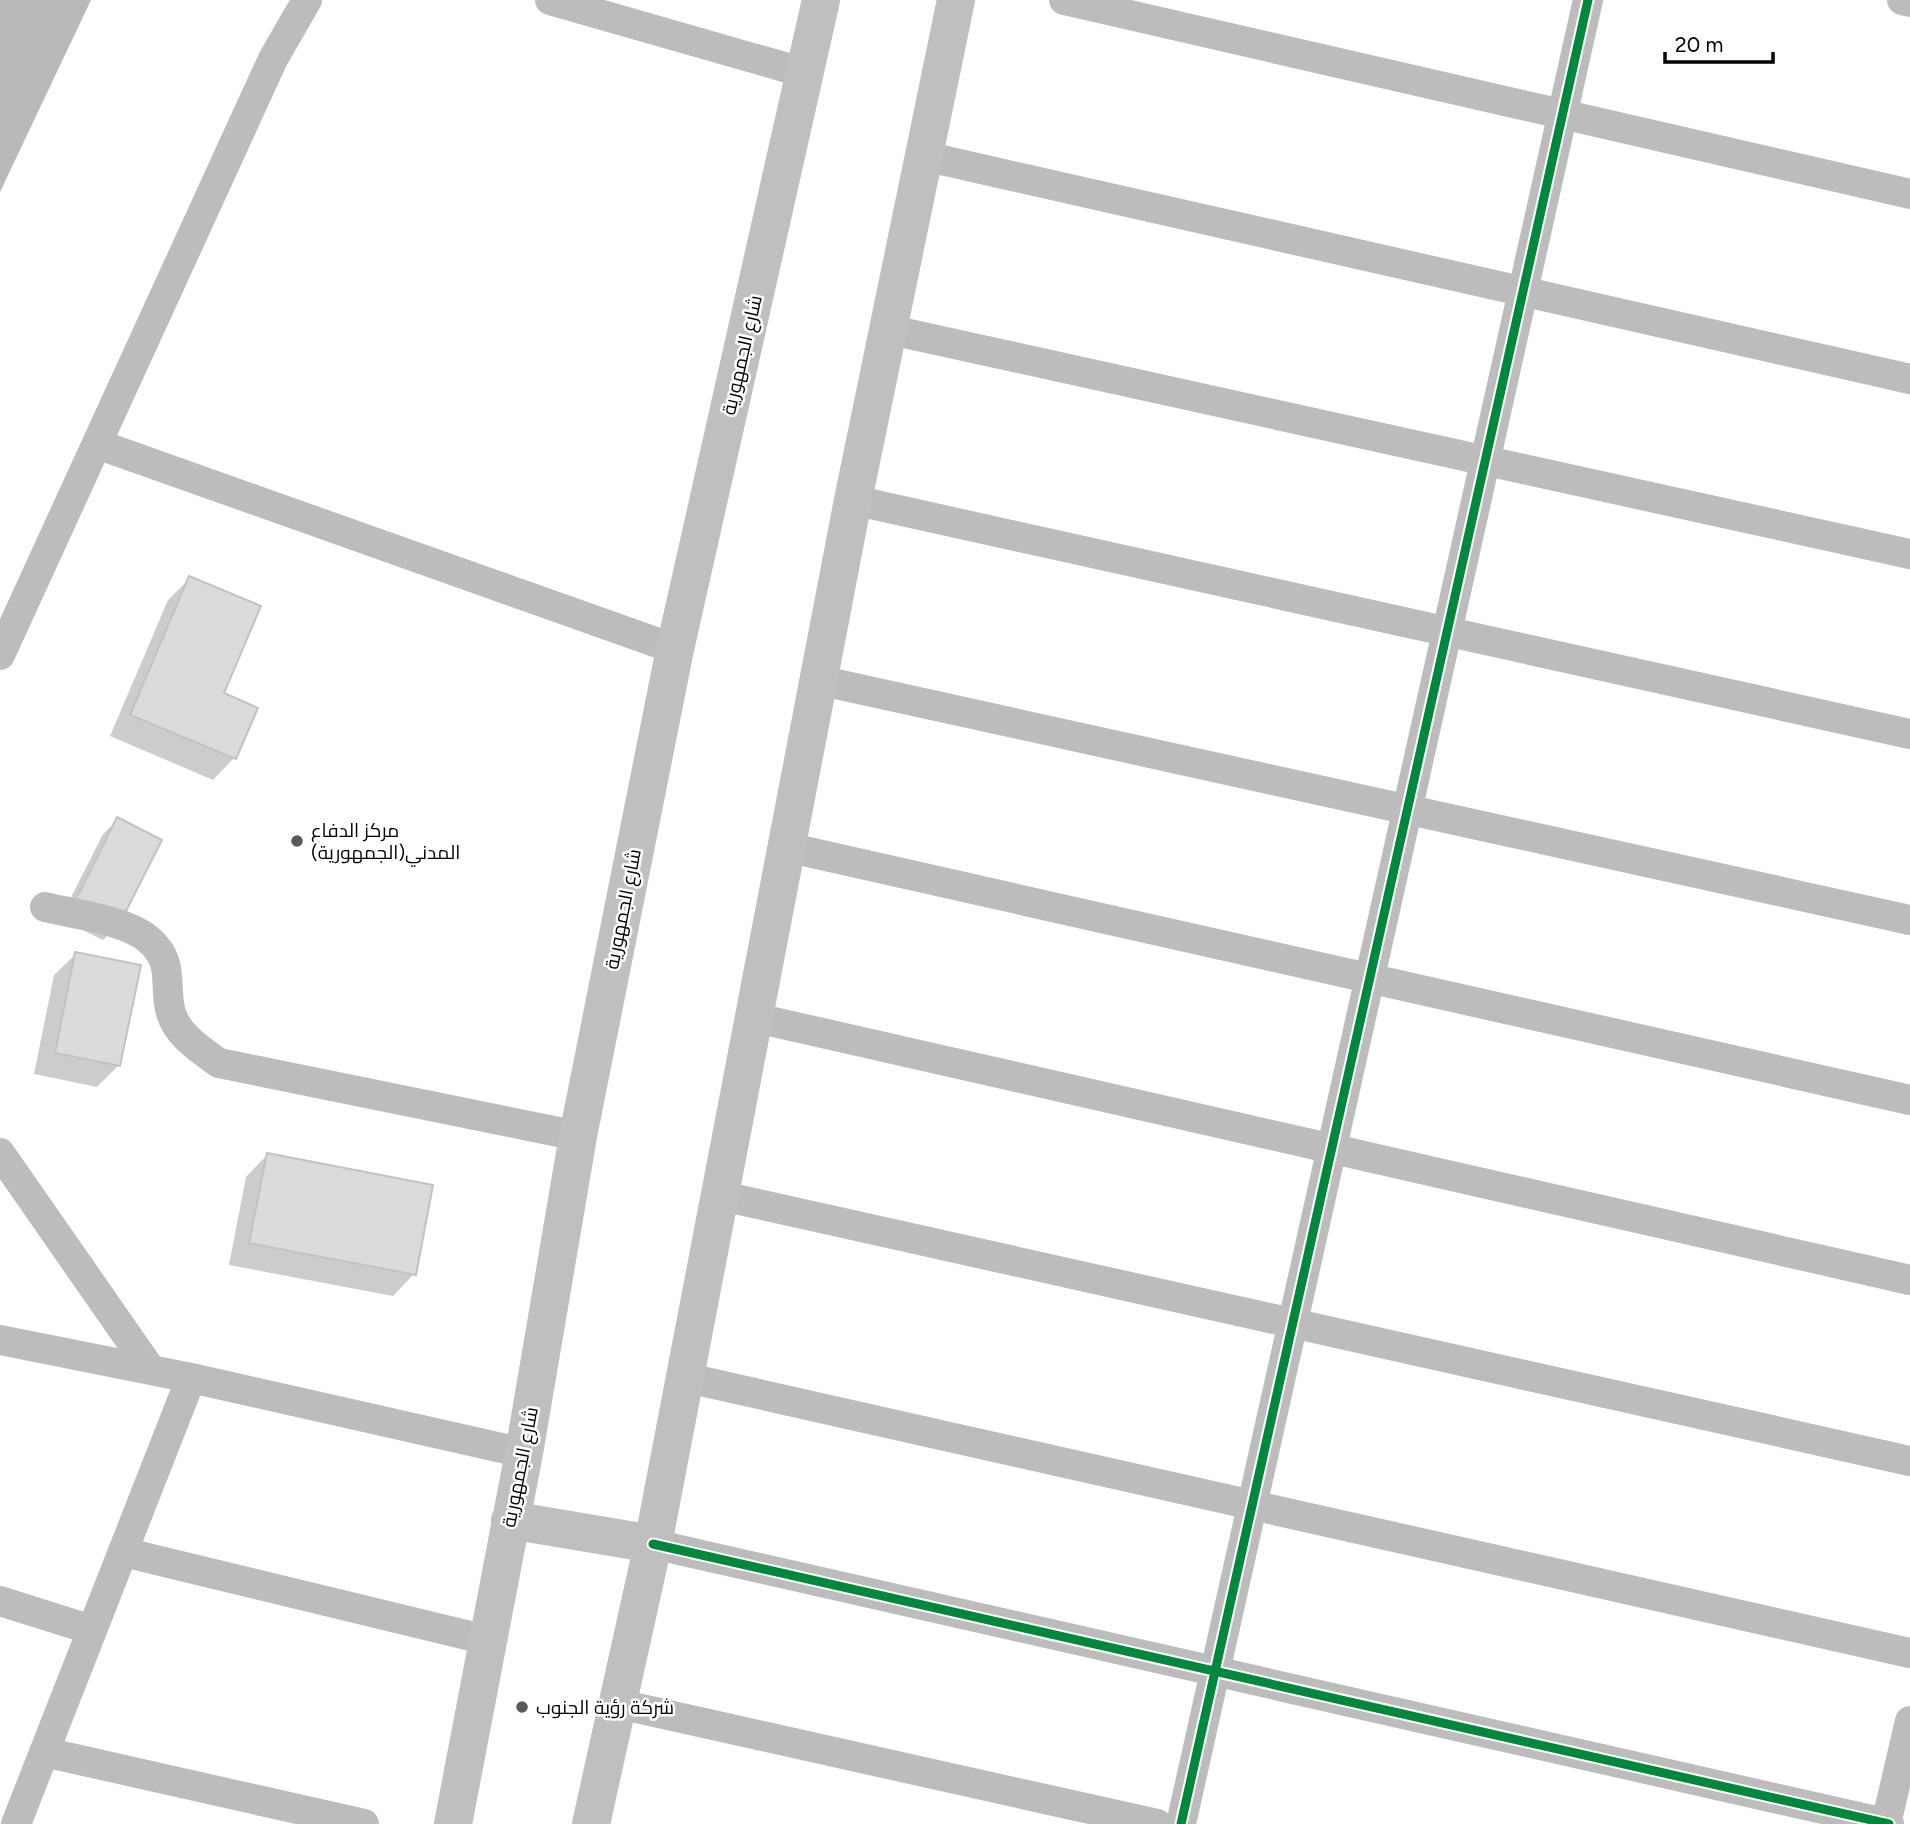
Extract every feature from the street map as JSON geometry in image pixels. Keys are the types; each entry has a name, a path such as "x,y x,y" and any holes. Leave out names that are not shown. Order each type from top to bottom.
{"main road":[{"name":"شارع الجمهورية","path":"453,1824 524,1453 578,1136 676,649 821,0"},
{"path":"591,1824 653,1544 853,500 891,330 956,0"},
{"path":"510,1520 653,1544"}],"street":[{"path":"0,655 273,59 307,0"},
{"path":"550,0 805,73"},
{"path":"1063,0 1910,194"},
{"path":"1181,1824 1588,0"},
{"path":"1902,0 1910,2"},
{"path":"924,156 1910,379"},
{"path":"891,330 1910,554"},
{"path":"97,444 676,649"},
{"path":"853,500 1910,734"},
{"path":"818,680 1910,920"},
{"path":"786,847 1910,1100"},
{"path":"45,907 125,927 148,939 168,967 171,1014 191,1043 219,1063 578,1136"},
{"path":"752,1017 1910,1280"},
{"path":"0,1153 151,1370"},
{"path":"718,1195 1910,1461"},
{"path":"0,1340 191,1377 524,1453"},
{"path":"16,1824 191,1377"},
{"path":"683,1377 1910,1653"},
{"path":"653,1544 1887,1824 1910,1721"},
{"path":"123,1552 487,1640"},
{"path":"0,1601 92,1630"},
{"path":"619,1704 1157,1824"},
{"path":"44,1752 364,1824"}],"shaded area":[{"path":"0,0 91,0 0,192"}],"building":[{"path":"189,576 261,606 224,693 258,708 236,759 130,715"},
{"path":"117,817 162,840 118,927 73,905"},
{"path":"75,952 141,965 120,1066 55,1053"},
{"path":"267,1153 433,1185 416,1275 249,1243"}],"cycle path":[{"path":"1181,1824 1588,0"},
{"path":"653,1544 1889,1824"}],"place":[{"name":"مركز الدفاع المدني(الجمهورية)","path":"297,841"},
{"name":"شركة رؤية الجنوب","path":"522,1707"}]}
